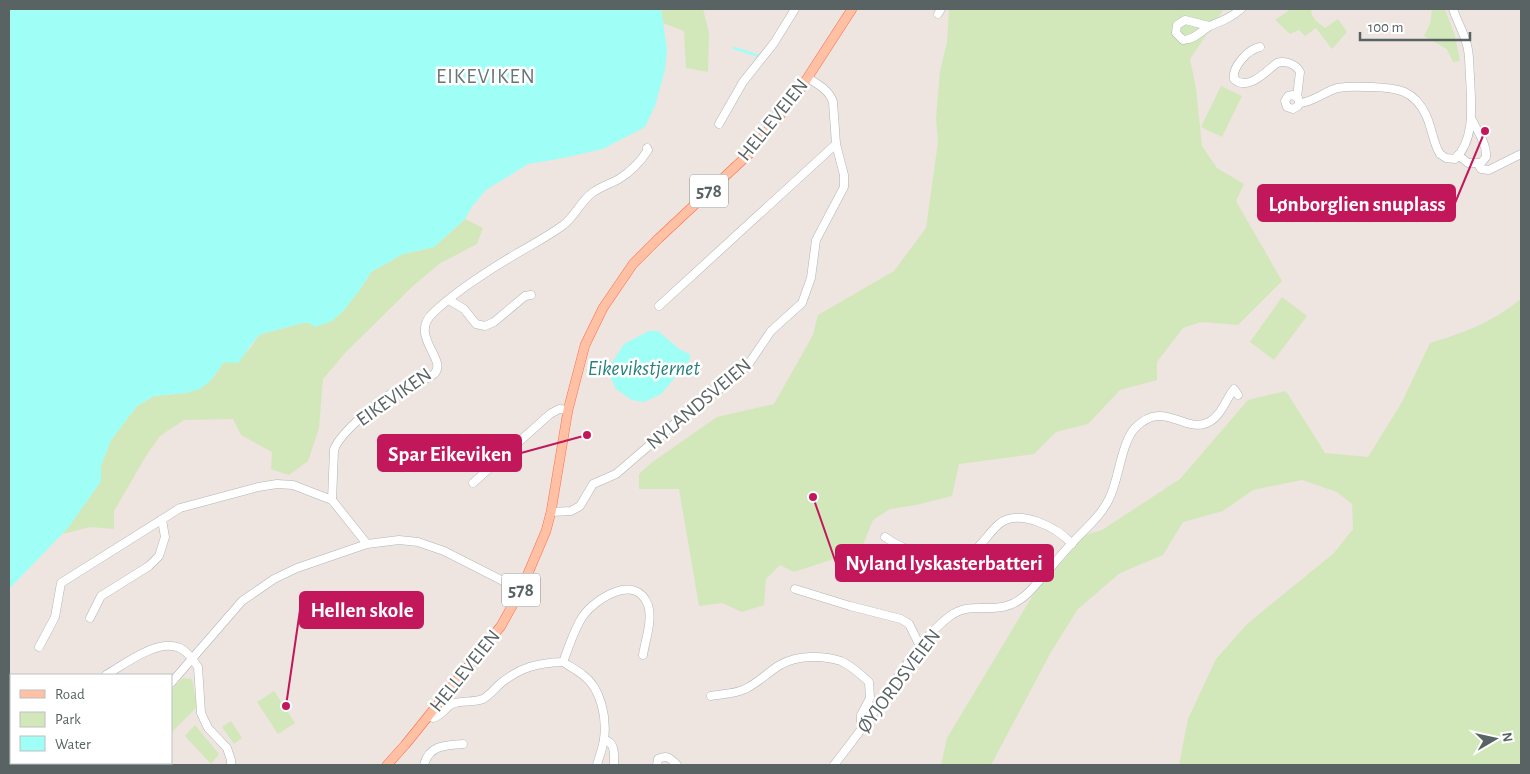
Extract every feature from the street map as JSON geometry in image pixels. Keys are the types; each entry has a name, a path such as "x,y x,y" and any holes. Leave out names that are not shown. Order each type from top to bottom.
{"main road":[{"name":"HELLEVEIEN","path":"386,765 500,626 521,590 540,548 551,512 568,410 585,345 613,291 633,264 750,153 797,94 852,9"}],"street":[{"path":"719,124 743,82 774,43 795,9"},
{"path":"1209,26 1221,22 1241,9"},
{"path":"1260,48 1256,48 1248,53 1235,70 1234,80 1246,84 1277,63 1286,63 1296,66 1299,70 1298,100 1305,103 1341,88 1395,88 1412,96 1422,108 1440,154 1444,158 1455,159 1465,144 1471,118 1469,52 1467,42 1453,9"},
{"name":"NYLANDSVEIEN","path":"551,512 565,512 575,509 582,503 593,484 616,474 687,413 741,372 756,355 771,331 802,302 811,278 816,240 844,187 844,175 836,144 833,102 826,90 808,78"},
{"path":"1458,156 1468,163 1478,164 1483,162 1486,157 1486,150 1471,118"},
{"path":"659,306 836,144"},
{"name":"EIKEVIKEN","path":"332,500 333,458 336,442 362,417 397,390 422,380 435,372 438,366 424,335 424,326 432,313 492,269 564,224 591,193 628,173 646,154 647,148"},
{"path":"1478,164 1481,169 1489,170 1521,154"},
{"path":"591,193 596,195 622,183 645,162"},
{"path":"449,300 464,309 476,324 485,326 494,322 525,296 531,295"},
{"name":"ØYJORDSVEIEN","path":"834,765 865,725 920,646 945,621 958,611 965,609 1004,608 1021,599 1097,517 1110,499 1124,449 1135,428 1146,420 1160,416 1199,425 1210,422 1215,418 1234,389 1238,395"},
{"path":"473,483 550,414 559,409 568,410"},
{"path":"39,647 55,617 61,583 180,508 258,487 277,484 293,485 332,500 367,544"},
{"path":"885,537 896,545 952,559 964,556 976,549 1000,523 1012,518 1032,520 1050,527 1072,544"},
{"path":"90,618 101,596 149,566 159,556 165,537 162,520"},
{"path":"172,682 242,600 274,579 297,568 367,544 399,540 418,542 444,551 521,590"},
{"path":"563,662 583,616 599,600 615,592 628,589 643,596 649,607 650,619 643,655"},
{"path":"795,589 850,606 901,618 909,624 920,646"},
{"path":"108,674 156,647 167,645 180,648 191,662 198,667 201,713 208,728 227,748 231,765"},
{"path":"711,696 737,692 747,688 782,664 810,657 827,658 841,662 857,671 869,682 870,698 861,715 861,724 865,725"},
{"path":"428,716 438,717 446,708 455,703 483,699 512,675 527,667 563,662 584,675 594,687 601,703 604,719 604,740 597,765"},
{"path":"604,740 609,740 612,744 614,765"},
{"path":"424,765 427,756 437,747 463,744"},
{"path":"657,765 658,759 662,756 668,757 677,765"}],"green space":[{"path":"661,9 703,9 709,33 708,72 686,68 684,31 663,23"},
{"path":"949,9 1224,9 1190,59 1196,88 1202,146 1217,168 1244,184 1236,201 1282,281 1238,325 1201,322 1183,328 1157,362 1157,380 1120,390 1088,424 1056,432 1034,454 959,464 952,496 890,509 873,520 861,550 794,572 780,565 766,579 764,605 742,612 722,603 699,606 679,489 639,489 639,474 651,463 717,417 774,404 813,335 818,315 894,271 926,228 938,142 936,118 940,71 947,42"},
{"path":"1291,9 1311,9 1314,18 1325,28 1338,19 1347,32 1332,49 1316,28 1305,36 1299,30 1290,34 1275,20"},
{"path":"1432,9 1445,9 1455,36 1460,61 1453,62 1447,49 1424,36 1430,24"},
{"path":"1221,86 1242,96 1222,137 1201,127"},
{"path":"465,219 483,228 477,244 439,264 413,286 346,352 323,379 319,428 308,461 289,475 271,469 272,452 241,435 233,419 184,420 160,436 146,456 114,511 114,529 90,527 63,534 101,481 101,466 111,440 137,406 154,396 187,393 211,380 224,362 249,350 261,334 303,323 332,321 344,310 371,272 403,254 434,247"},
{"path":"1282,297 1307,316 1274,360 1250,342"},
{"path":"1521,299 1521,765 1179,765 1188,719 1216,659 1247,624 1334,553 1353,529 1352,504 1337,492 1302,480 1253,490 1223,511 1183,522 1163,555 1120,573 1078,609 1051,652 991,765 941,765 947,738 1033,595 1085,535 1102,530 1180,479 1248,400 1286,391 1325,453 1368,457 1402,402 1430,343 1489,321"},
{"path":"183,678 192,679 197,707 172,732 172,689"},
{"path":"274,691 295,723 278,734 257,702"},
{"path":"231,721 242,738 234,744 222,727"},
{"path":"195,725 219,754 211,764 185,736"}],"water":[{"path":"9,9 661,9 667,49 665,70 655,106 645,127 603,149 528,164 486,190 471,208 465,219 434,247 403,254 371,272 344,310 332,321 315,327 309,323 303,323 261,334 238,363 224,362 211,380 200,389 187,393 154,396 137,406 111,440 101,466 101,481 68,528 9,589"},
{"name":"Eikevikstjernet","path":"649,331 658,331 679,349 691,355 689,361 661,394 644,402 632,400 616,389 609,374 613,361 624,344"}],"waterway":[{"path":"734,48 759,56"}],"place":[{"name":"Lønborglien snuplass","path":"1485,131"},
{"name":"Spar Eikeviken","path":"587,435"},
{"name":"Nyland lyskasterbatteri","path":"813,497"},
{"name":"Hellen skole","path":"286,706"}],"district":[{"name":"EIKEVIKEN","path":"486,76"}]}
